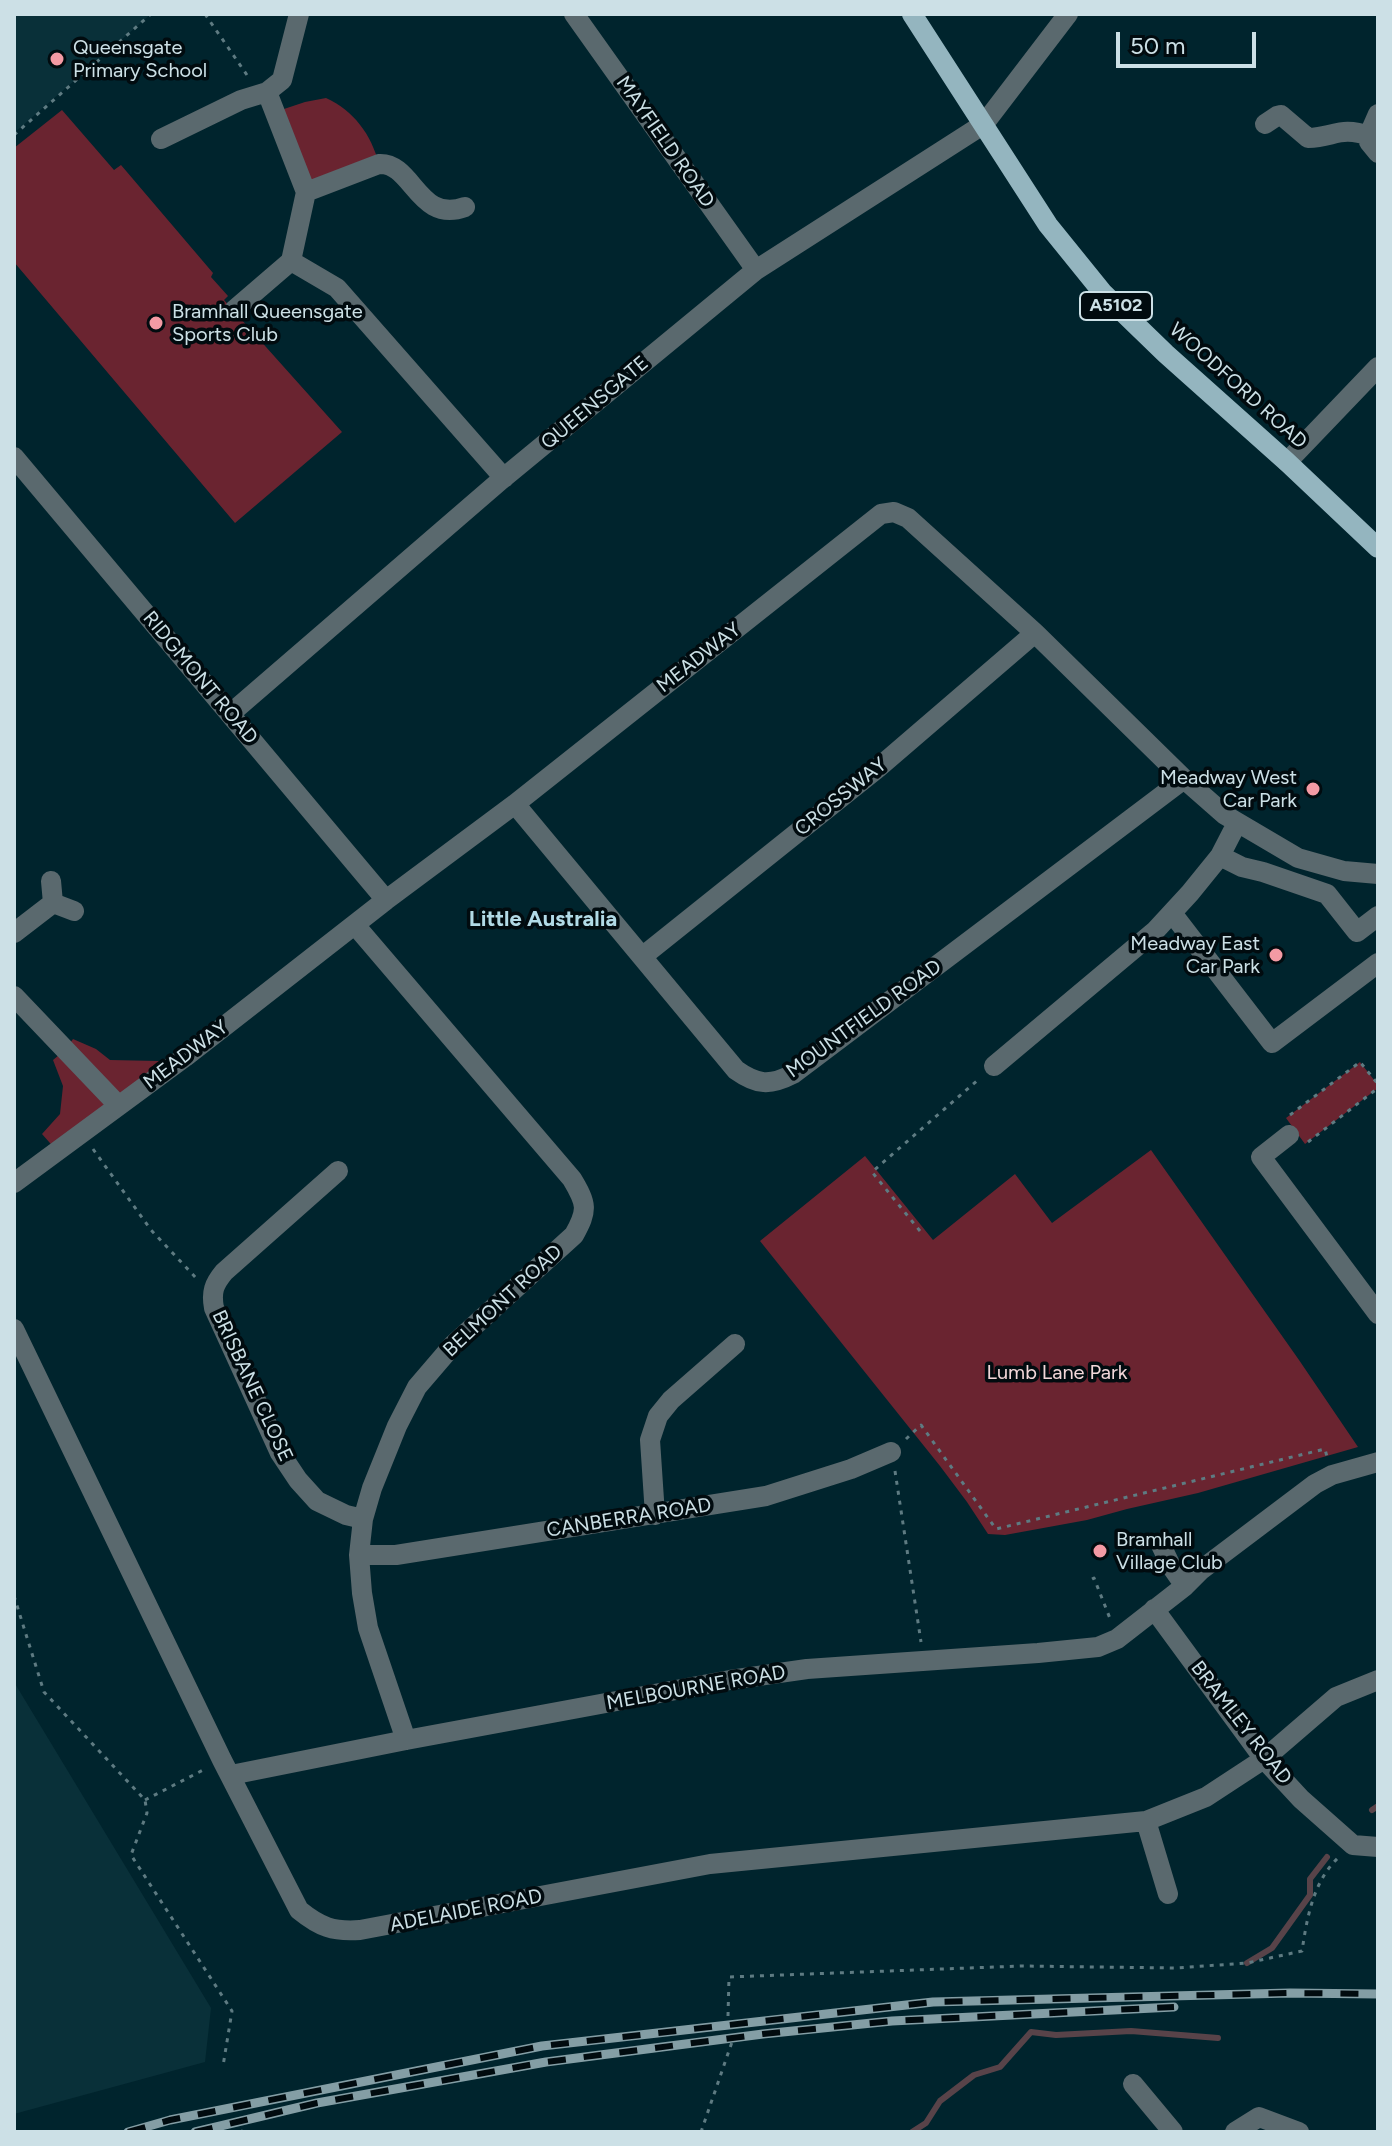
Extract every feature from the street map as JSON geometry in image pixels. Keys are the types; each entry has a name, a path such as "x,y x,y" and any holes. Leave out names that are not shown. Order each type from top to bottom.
{"main road":[{"name":"WOODFORD ROAD","path":"912,14 1048,225 1103,293 1378,548"}],"street":[{"path":"161,139 241,100 264,93 282,80 299,14"},
{"name":"MAYFIELD ROAD","path":"574,14 756,270"},
{"name":"QUEENSGATE","path":"230,714 504,478 756,270 984,124 1068,14"},
{"path":"234,310 291,261 306,192 264,93"},
{"path":"1265,124 1281,115 1308,138 1354,131 1374,145 1378,115"},
{"path":"306,192 386,163 396,167 420,196 445,210 465,207"},
{"path":"291,261 337,288 504,478"},
{"path":"1287,462 1378,367"},
{"name":"RIDGMONT ROAD","path":"14,457 386,900"},
{"name":"MEADWAY","path":"14,1183 185,1057 515,804 881,514 894,512 908,518 1035,633 1184,779 1237,823 1298,858 1344,871 1378,874"},
{"name":"CROSSWAY","path":"643,956 878,768 1035,633"},
{"name":"MOUNTFIELD ROAD","path":"515,804 736,1070 755,1081 770,1082 793,1074 1184,779"},
{"path":"994,1066 1155,931 1220,856 1237,823"},
{"path":"1172,913 1272,1043 1378,962 1327,894 1242,867 1220,856"},
{"path":"51,881 53,903"},
{"path":"53,903 74,911"},
{"path":"14,933 53,903"},
{"path":"1357,932 1378,916"},
{"name":"BELMONT ROAD","path":"355,925 572,1179 585,1205 583,1218 574,1235 453,1345 417,1387 372,1488 363,1519 359,1555 362,1593 368,1628 406,1740"},
{"path":"14,996 118,1105"},
{"path":"1292,1130 1261,1157 1378,1314"},
{"name":"BRISBANE CLOSE","path":"338,1171 224,1272 215,1283 211,1295 214,1308 280,1453 298,1480 317,1501 346,1515 363,1519"},
{"name":"ADELAIDE ROAD","path":"14,1329 226,1768 299,1910 317,1924 346,1931 360,1930 710,1864 1146,1821 1206,1797 1264,1759 1336,1697 1378,1680"},
{"path":"655,1515 650,1440 658,1416 671,1400 735,1344"},
{"name":"CANBERRA ROAD","path":"359,1555 396,1555 766,1496 851,1469 891,1452"},
{"name":"MELBOURNE ROAD","path":"226,1768 406,1740 730,1680 807,1669 1098,1647 1117,1639 1291,1500 1332,1475 1378,1462"},
{"path":"1160,1543 1185,1586"},
{"name":"BRAMLEY ROAD","path":"1154,1609 1264,1759 1301,1799 1353,1845"},
{"path":"1146,1821 1168,1894"},
{"path":"1353,1845 1378,1847"},
{"path":"1133,2084 1173,2132"},
{"path":"1235,2132 1259,2117 1299,2132"}],"path":[{"path":"14,135 151,14"},
{"path":"205,14 264,93"},
{"path":"1360,1062 1378,1085 1305,1144 1292,1130 1360,1062"},
{"path":"920,1231 872,1172 994,1066"},
{"path":"82,1133 151,1230 211,1295"},
{"path":"924,1661 891,1452 921,1425 996,1529 1325,1449 1332,1475"},
{"path":"1092,1579 1117,1639"},
{"path":"14,1596 44,1692 145,1800 147,1813 131,1855 232,2011 223,2066"},
{"path":"145,1800 226,1768"},
{"path":"728,2016 729,1977 1021,1966 1176,1968 1247,1963 1302,1951 1309,1907 1315,1894 1328,1868 1353,1845"},
{"path":"701,2132 732,2042"}],"shaded area":[{"name":"Queensgate Primary School","path":"14,14 151,14 14,133"},
{"path":"14,1682 211,2008 205,2062 14,2114"}],"green space":[{"path":"326,98 345,110 360,125 379,164 306,192 275,112"},
{"name":"Bramhall Queensgate Sports Club","path":"62,110 114,170 121,165 213,273 211,277 228,296 224,300 342,432 235,523 14,262 14,148"},
{"path":"73,1039 96,1049 110,1060 159,1061 167,1070 57,1151 42,1134 60,1114 63,1086 53,1060"},
{"path":"1360,1062 1378,1088 1305,1144 1286,1118"},
{"name":"Lumb Lane Park","path":"1151,1150 1358,1447 1198,1493 1087,1520 1005,1535 988,1534 940,1466 760,1241 865,1156 933,1240 1015,1174 1052,1223"}],"waterway":[{"path":"1372,1810 1378,1806"},
{"path":"1247,1963 1272,1948 1310,1895 1310,1879 1327,1857"},
{"path":"912,2132 926,2123 940,2101 974,2075 1000,2067 1031,2032 1056,2035 1131,2031 1218,2038"}],"railway":[{"path":"128,2132 170,2120 542,2046 933,2002 1290,1993 1378,1994"},
{"path":"195,2132 317,2103 546,2062 763,2034 892,2021 1174,2007"}],"place":[{"name":"Queensgate Primary School","path":"57,59"},
{"name":"Bramhall Queensgate Sports Club","path":"156,323"},
{"name":"Meadway West Car Park","path":"1313,789"},
{"name":"Meadway East Car Park","path":"1276,955"},
{"name":"Bramhall Village Club","path":"1100,1551"}],"district":[{"name":"Little Australia","path":"543,920"}]}
